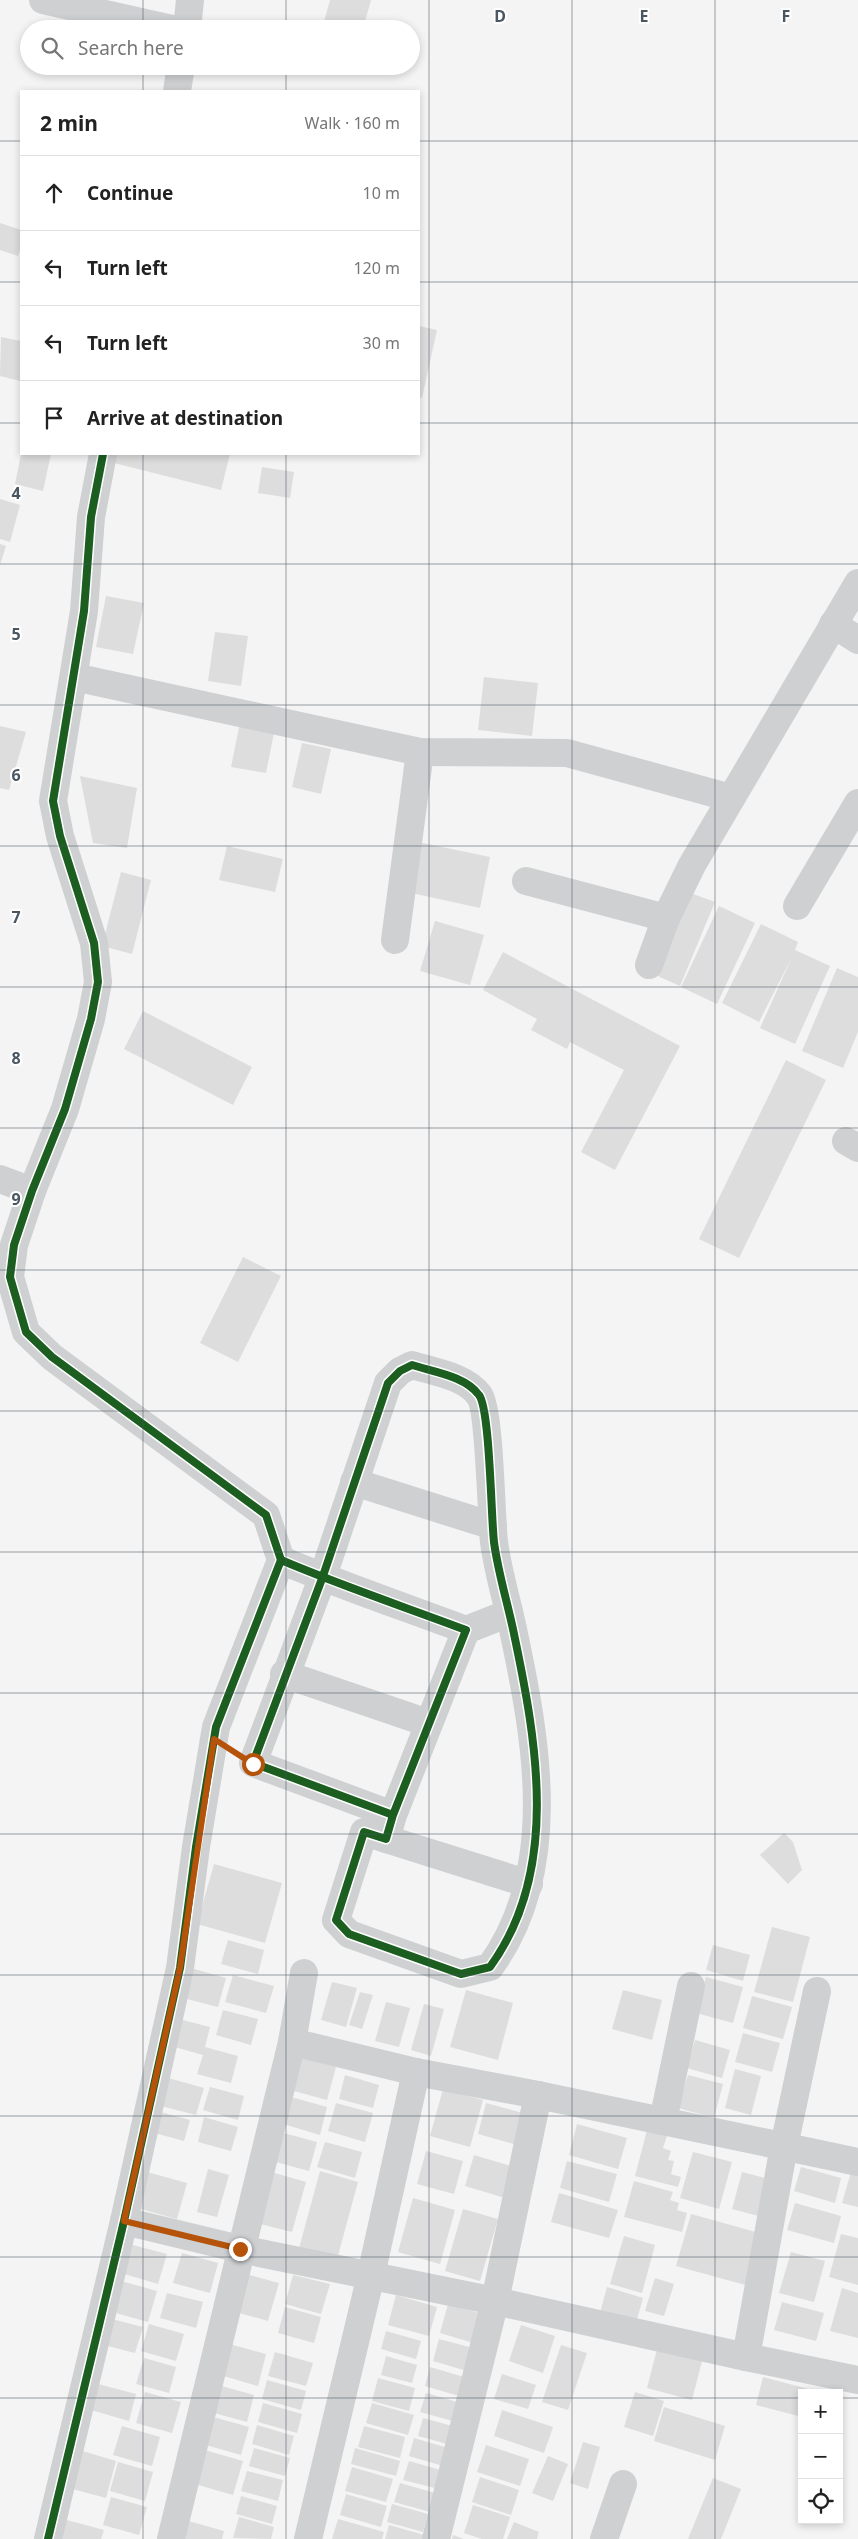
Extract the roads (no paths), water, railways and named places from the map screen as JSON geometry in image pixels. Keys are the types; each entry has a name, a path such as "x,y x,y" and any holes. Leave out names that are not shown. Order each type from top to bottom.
{"street":[{"path":"43,0 132,20"},
{"path":"188,20 190,0"},
{"path":"177,90 180,75"},
{"path":"48,2539 124,2221 180,1968 216,1727 281,1560 266,1515 52,1357 26,1332 10,1277 14,1245 32,1191 65,1109 91,1019 98,982 94,943 60,836 53,801 84,611 92,517 103,455"},
{"path":"649,965 666,918 692,865 832,624 858,583"},
{"path":"832,624 858,640"},
{"path":"74,677 420,752 567,753 731,798"},
{"path":"395,940 420,752"},
{"path":"797,906 858,803"},
{"path":"526,881 666,918"},
{"path":"0,1179 32,1191"},
{"path":"253,1764 284,1674 322,1576 388,1383 400,1371 412,1365 465,1382 481,1396 486,1428 494,1543 528,1708 536,1776 537,1812 529,1884 501,1952 490,1968 461,1974 349,1934 336,1920 364,1832 390,1827"},
{"path":"354,1482 493,1526"},
{"path":"281,1560 466,1630 509,1613"},
{"path":"390,1827 428,1723 466,1630"},
{"path":"284,1674 428,1723"},
{"path":"214,1739 253,1764 390,1827 529,1884"},
{"path":"171,2539 240,2249 292,2042 304,1973"},
{"path":"663,2121 691,1986"},
{"path":"746,2357 784,2146 817,1991"},
{"path":"292,2042 416,2072 858,2162"},
{"path":"308,2539 371,2275 416,2072"},
{"path":"436,2539 495,2301 538,2096"},
{"path":"124,2221 240,2249 495,2301 858,2380"},
{"path":"604,2539 623,2484"}]}
